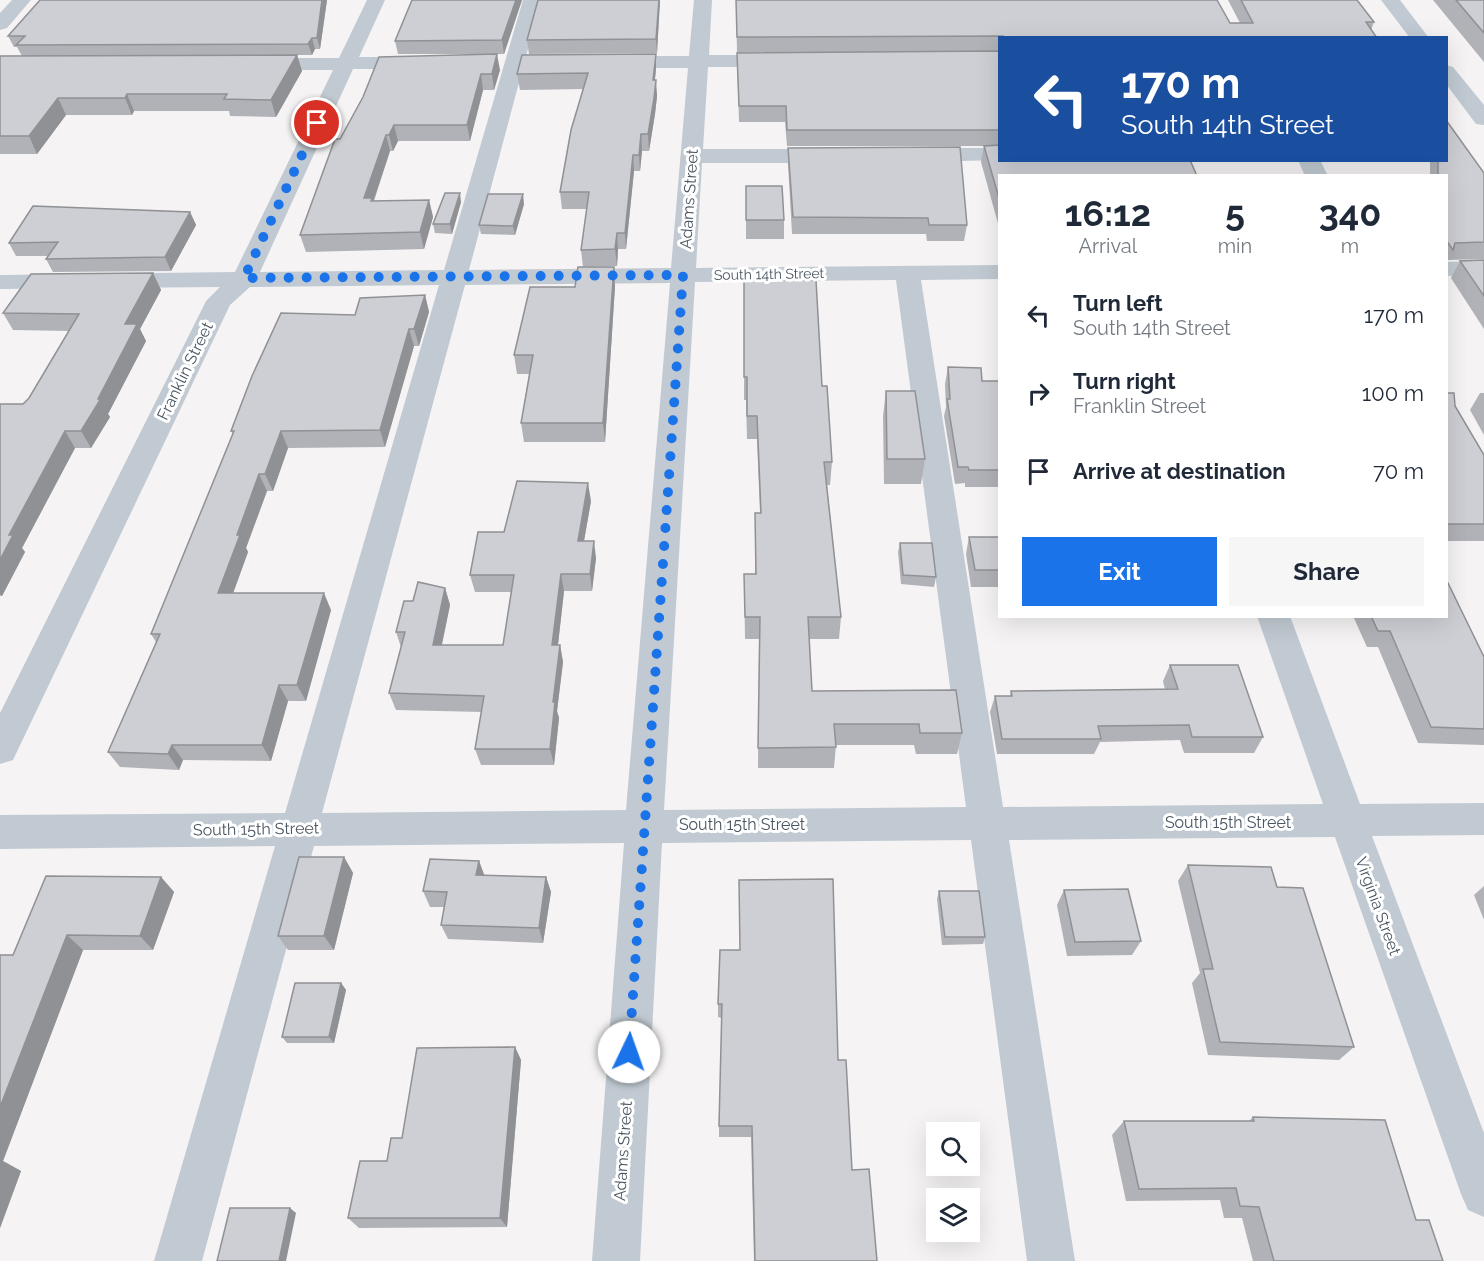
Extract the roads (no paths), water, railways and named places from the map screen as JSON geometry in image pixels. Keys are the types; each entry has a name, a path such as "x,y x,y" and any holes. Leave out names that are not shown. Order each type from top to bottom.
{"street":[{"name":"Franklin Street","path":"0,748 219,301 244,278 376,0"},
{"path":"178,1261 532,0"},
{"name":"Adams Street","path":"616,1261 644,824 703,0"},
{"path":"1390,0 1418,36"},
{"path":"0,24 14,3"},
{"path":"596,62 801,61"},
{"path":"238,64 435,63"},
{"path":"491,63 537,63"},
{"path":"1448,73 1477,101 1484,119"},
{"path":"893,155 998,155"},
{"path":"692,156 858,156"},
{"path":"1448,268 1484,268"},
{"path":"907,272 1051,1261"},
{"name":"South 14th Street","path":"0,282 998,272"},
{"name":"Virginia Street","path":"1274,618 1484,1194"},
{"name":"South 15th Street","path":"0,832 644,824 1484,819"}]}
